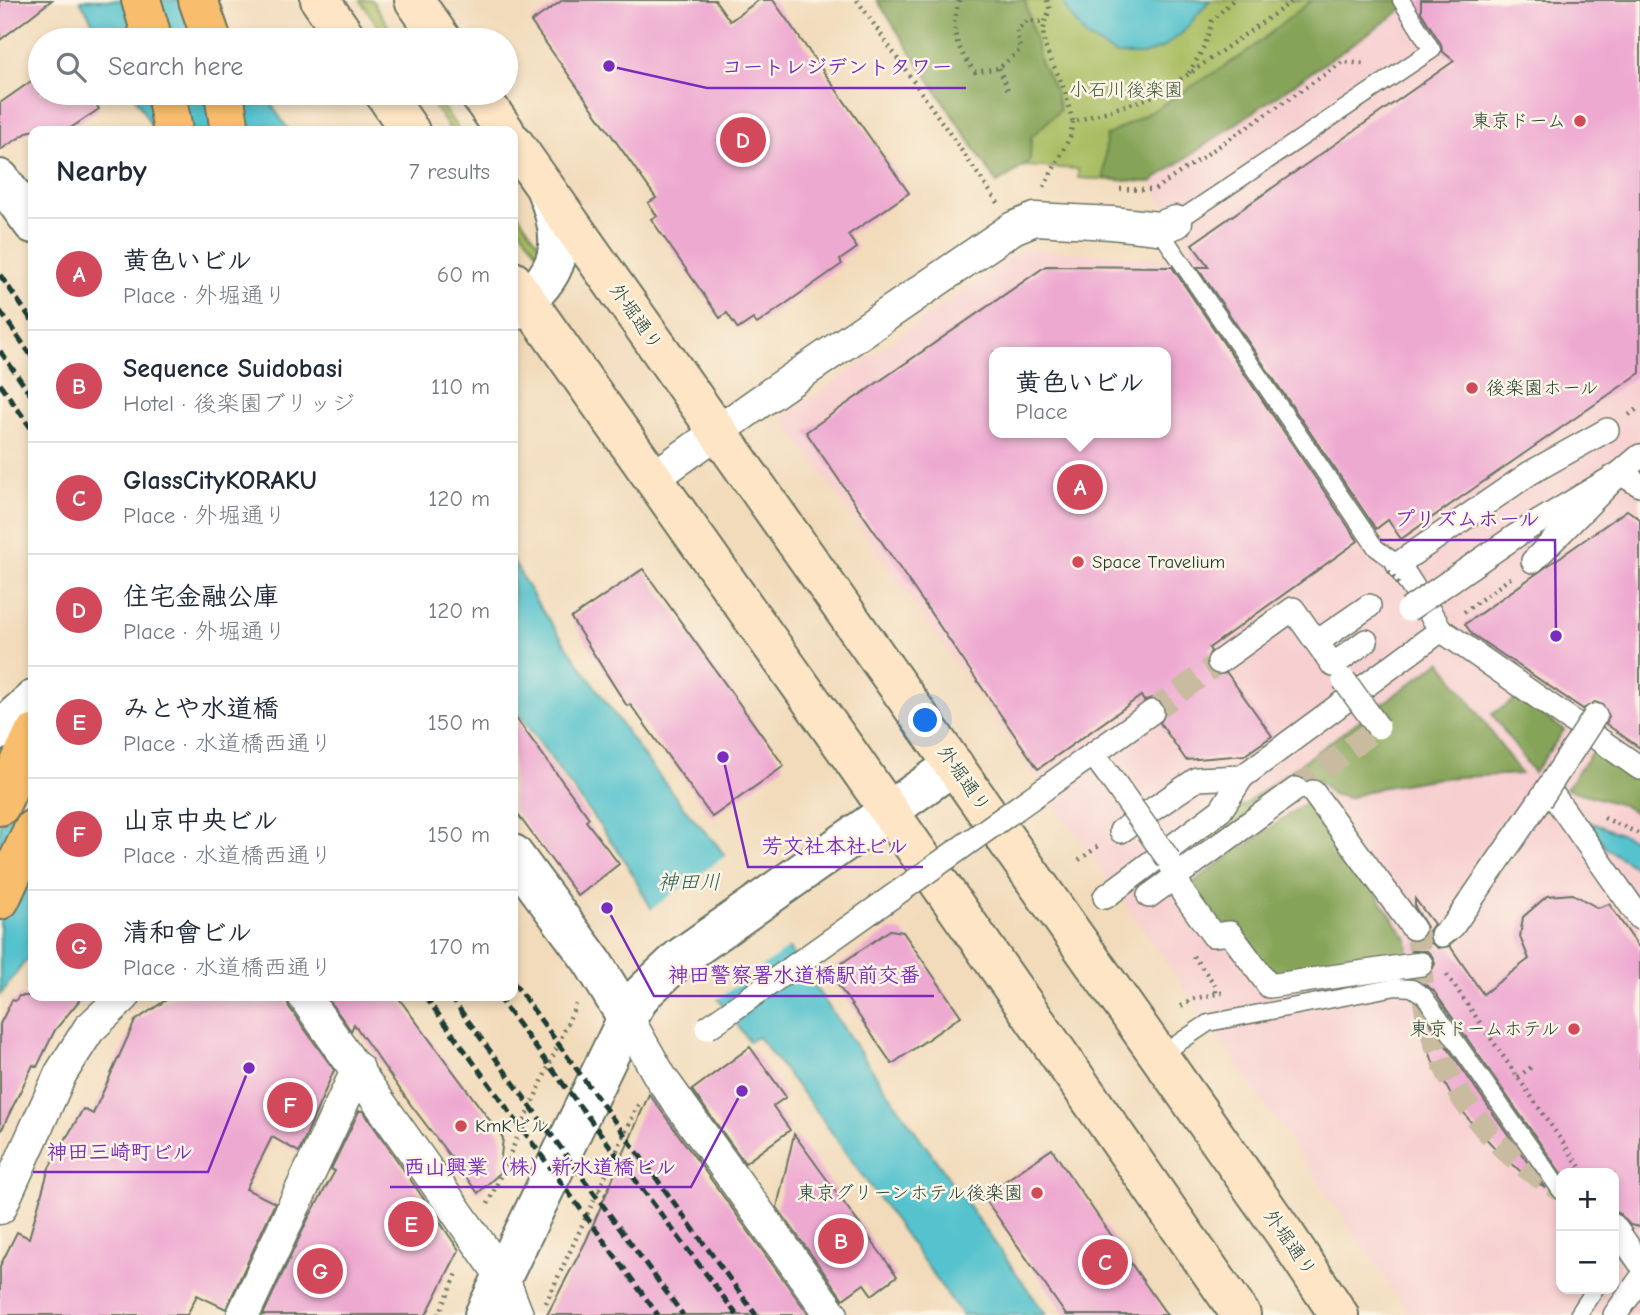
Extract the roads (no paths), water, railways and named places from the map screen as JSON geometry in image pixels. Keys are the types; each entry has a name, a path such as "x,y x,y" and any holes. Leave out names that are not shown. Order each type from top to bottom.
{"highway":[{"path":"141,0 149,28"},
{"path":"198,0 208,28"},
{"path":"168,105 172,126"},
{"path":"226,105 229,126"},
{"path":"0,806 28,746"},
{"path":"0,900 28,840"}],"main road":[{"path":"320,0 340,28"},
{"path":"414,0 434,28"},
{"path":"392,105 407,126"},
{"path":"487,105 501,126"},
{"name":"外堀通り","path":"518,149 1285,1234 1339,1315"},
{"path":"518,299 653,478 1241,1315"}],"street":[{"path":"0,179 28,217"},
{"path":"518,298 541,286 555,264 558,252 558,219 546,190"},
{"path":"653,478 1013,228 1035,219 1167,225"},
{"path":"1607,430 1530,473 1398,565 1409,577 1441,630 1640,768"},
{"path":"1408,610 1517,535 1620,472 1640,456"},
{"path":"1620,472 1640,485"},
{"path":"1534,561 1620,472"},
{"path":"1317,642 1369,606"},
{"path":"1219,662 1293,609 1378,727"},
{"path":"1105,897 1221,810 1242,776 1441,630"},
{"path":"1338,673 1366,641"},
{"path":"0,730 28,705"},
{"path":"707,1028 822,955 1152,712"},
{"path":"1442,935 1453,926 1594,716"},
{"path":"1093,754 1173,868 1183,893 1213,935 1230,933 1269,986 1431,966"},
{"path":"484,1315 627,1018 642,993 680,958 954,765"},
{"path":"1121,831 1197,779 1242,776"},
{"path":"1149,896 1173,868 1244,834 1304,790 1413,928"},
{"path":"1544,794 1640,918"},
{"path":"518,861 592,961 661,1078 832,1315"},
{"path":"0,1208 61,1073 89,1029 119,1001"},
{"path":"308,1001 502,1276 517,1315"},
{"path":"243,1315 358,1069"},
{"path":"1620,1225 1640,1244"},
{"path":"1620,1225 1640,1263"},
{"path":"1615,1315 1640,1280"}],"lane":[{"path":"1398,565 1376,548 1167,225 1432,50 1401,0"},
{"path":"1159,1056 1208,1023 1396,987 1412,988 1424,996 1556,1184"},
{"path":"1578,1315 1592,1294"}],"water":[{"path":"80,0 203,0 222,28 96,28"},
{"path":"1064,0 1210,0 1183,32 1162,48 1143,55 1117,55 1086,37 1065,8"},
{"path":"140,105 272,105 286,126 151,126"},
{"name":"神田川","path":"518,570 537,603 642,754 718,846 1046,1315 962,1315 815,1109 758,1037 749,1041 651,908 626,862 518,713"},
{"path":"28,803 28,960 0,995 0,824"},
{"path":"1590,822 1640,842 1640,870 1606,848"}],"tunnel":[{"path":"1152,712 1219,662"},
{"path":"1296,789 1378,727"},
{"path":"1413,928 1418,936 1427,1016 1449,1076 1463,1099 1497,1142 1517,1160 1556,1187"}],"railway":[{"path":"0,275 28,315"},
{"path":"0,311 28,351"},
{"path":"0,351 28,391"},
{"path":"0,384 28,424"},
{"path":"518,989 756,1315"},
{"path":"429,1001 658,1315"},
{"path":"454,1001 683,1315"},
{"path":"501,1001 737,1315"}],"place":[{"name":"コートレジデントタワー","path":"609,66"},
{"name":"東京ドーム","path":"1580,121"},
{"name":"住宅金融公庫","path":"743,140"},
{"name":"後楽園ホール","path":"1472,388"},
{"name":"黄色いビル","path":"1080,487"},
{"name":"Space Travelium","path":"1078,562"},
{"name":"プリズムホール","path":"1556,636"},
{"name":"芳文社本社ビル","path":"723,757"},
{"name":"神田警察署水道橋駅前交番","path":"607,908"},
{"name":"東京ドームホテル","path":"1574,1029"},
{"name":"神田三崎町ビル","path":"249,1068"},
{"name":"西山興業（株）新水道橋ビル","path":"742,1091"},
{"name":"山京中央ビル","path":"290,1105"},
{"name":"KmKビル","path":"461,1126"},
{"name":"東京グリーンホテル後楽園","path":"1037,1193"},
{"name":"みとや水道橋","path":"411,1224"},
{"name":"Sequence Suidobasi","path":"841,1241"},
{"name":"GlassCityKORAKU","path":"1105,1262"},
{"name":"清和會ビル","path":"320,1271"}],"park label":[{"name":"小石川後楽園","path":"1126,90"}]}
